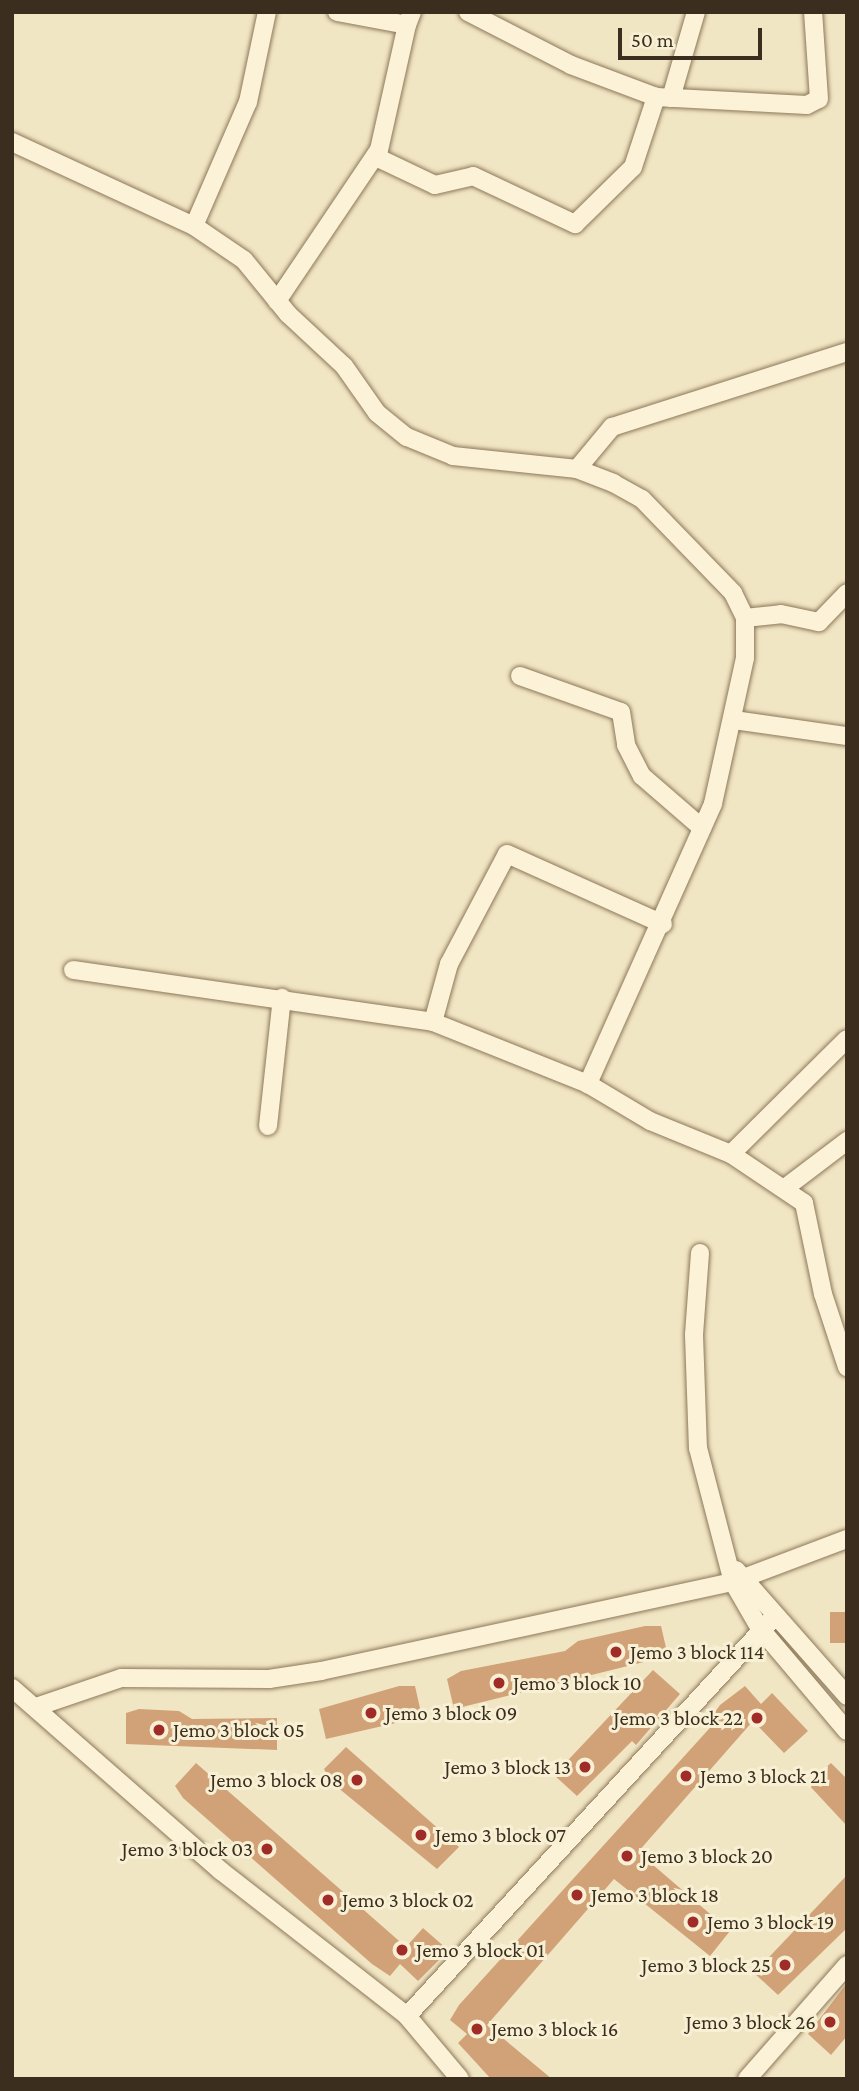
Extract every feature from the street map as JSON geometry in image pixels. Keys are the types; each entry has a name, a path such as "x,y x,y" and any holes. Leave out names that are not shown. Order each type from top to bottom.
{"street":[{"path":"194,226 248,102 267,12"},
{"path":"277,301 376,157 410,19 337,12"},
{"path":"468,12 572,65 664,97 816,103 813,12"},
{"path":"376,157 435,185 473,176 575,224 632,167 664,97 696,12"},
{"path":"12,142 194,226 244,260 277,301 407,437 453,456 577,469 642,499 733,593 746,618 734,720 702,828 663,924 588,1084"},
{"path":"577,469 612,427 847,352"},
{"path":"746,618 781,614 819,622 847,593"},
{"path":"520,676 621,712 626,745 642,776 702,828"},
{"path":"734,720 847,736"},
{"path":"433,1022 449,964 502,856 514,855 663,924"},
{"path":"74,970 282,998 433,1022 588,1084 650,1121 731,1154 804,1203 823,1294 847,1367"},
{"path":"268,1126 282,998"},
{"path":"731,1154 847,1039"},
{"path":"785,1188 847,1141"},
{"path":"700,1253 694,1335 698,1448 736,1575 766,1623 847,1731"},
{"path":"36,1707 121,1678 269,1679 321,1671 736,1575 847,1539"},
{"path":"766,1623 847,1696"},
{"path":"407,2016 766,1623"},
{"path":"12,1688 211,1863 407,2016 460,2079"},
{"path":"747,2079 847,1965"}],"building":[{"path":"830,1612 847,1612 847,1643 830,1643"},
{"path":"645,1626 661,1626 668,1656 454,1709 447,1679 461,1671 565,1651 578,1641"},
{"path":"653,1670 680,1694 636,1745 632,1741 577,1796 554,1775"},
{"name":"Jemo 3 block 09","path":"399,1686 415,1686 422,1717 326,1739 319,1709"},
{"path":"745,1686 761,1704 772,1693 808,1731 784,1753 753,1721 638,1852 730,1931 710,1956 614,1879 487,2025 552,2079 491,2079 458,2043 467,2034 450,2020 459,2005 717,1720 713,1715 720,1705"},
{"path":"139,1709 179,1711 192,1719 277,1718 277,1750 126,1744 126,1713"},
{"path":"346,1747 459,1847 437,1869 331,1782 324,1769"},
{"path":"196,1763 406,1947 423,1928 447,1949 440,1959 418,1981 400,1964 390,1976 372,1964 183,1798 175,1786"},
{"path":"831,1763 847,1779 847,1826 807,1783"},
{"path":"847,1875 847,1928 778,1995 754,1973"},
{"name":"Jemo 3 block 26","path":"847,1983 847,2036 831,2055 808,2034"}],"place":[{"name":"Jemo 3 block 114","path":"616,1652"},
{"name":"Jemo 3 block 10","path":"499,1683"},
{"name":"Jemo 3 block 09","path":"371,1713"},
{"name":"Jemo 3 block 22","path":"757,1718"},
{"name":"Jemo 3 block 05","path":"159,1730"},
{"name":"Jemo 3 block 13","path":"585,1767"},
{"name":"Jemo 3 block 21","path":"686,1776"},
{"name":"Jemo 3 block 08","path":"357,1780"},
{"name":"Jemo 3 block 07","path":"421,1835"},
{"name":"Jemo 3 block 03","path":"267,1849"},
{"name":"Jemo 3 block 20","path":"627,1856"},
{"name":"Jemo 3 block 18","path":"577,1895"},
{"name":"Jemo 3 block 02","path":"328,1900"},
{"name":"Jemo 3 block 19","path":"693,1922"},
{"name":"Jemo 3 block 01","path":"402,1950"},
{"name":"Jemo 3 block 25","path":"785,1965"},
{"name":"Jemo 3 block 26","path":"830,2022"},
{"name":"Jemo 3 block 16","path":"477,2029"}]}
